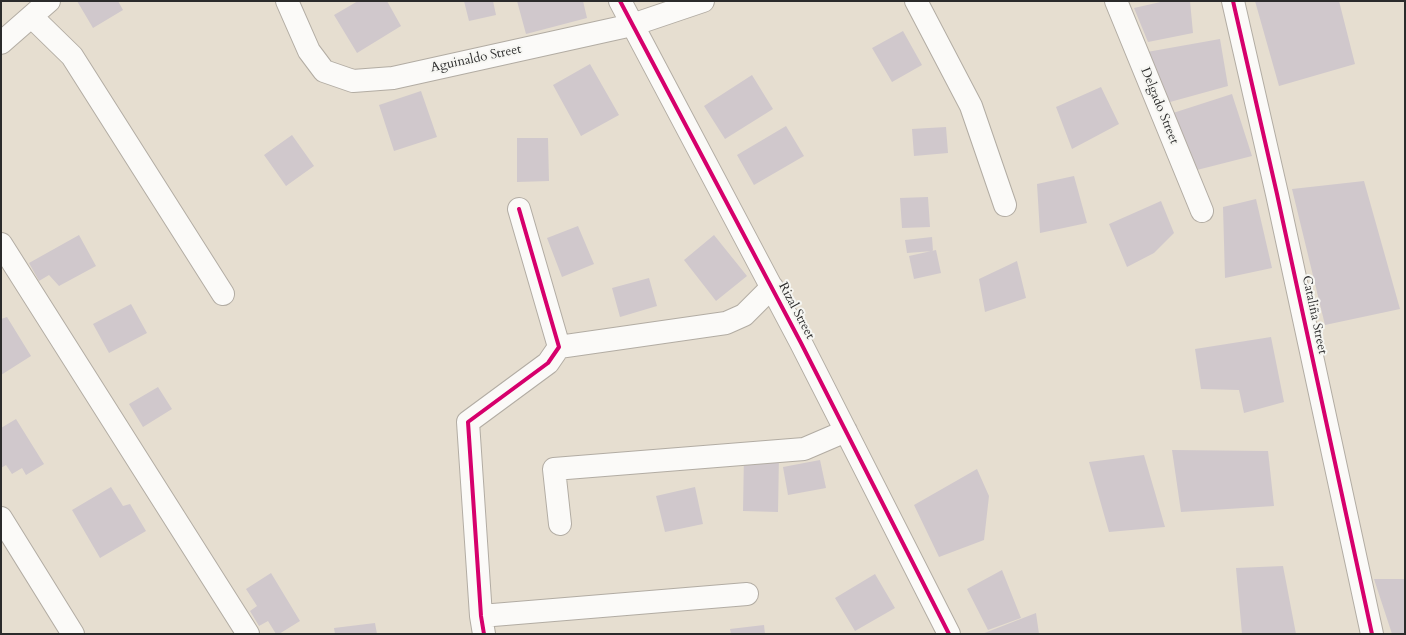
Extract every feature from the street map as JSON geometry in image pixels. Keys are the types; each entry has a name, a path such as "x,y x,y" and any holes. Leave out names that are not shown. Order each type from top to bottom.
{"street":[{"path":"1,43 49,1"},
{"name":"Aguinaldo Street","path":"288,1 310,51 324,71 353,81 393,78 632,25 703,1"},
{"name":"Rizal Street","path":"620,1 772,287 949,634"},
{"path":"916,1 971,106 1005,205"},
{"name":"Delgado Street","path":"1116,1 1202,211"},
{"name":"Cataliña Street","path":"1233,1 1277,194 1372,634"},
{"path":"32,17 72,56 223,294"},
{"path":"519,209 559,347"},
{"path":"1,244 248,634"},
{"path":"747,594 483,625 468,422 548,363 559,347 726,323 744,315 772,287"},
{"path":"560,524 554,469 804,449 846,431"},
{"path":"1,518 73,634"}],"building":[{"path":"77,1 118,1 123,10 93,28"},
{"path":"358,1 387,1 401,26 357,53 334,15"},
{"path":"464,1 493,1 496,15 469,21"},
{"path":"517,1 583,1 587,18 526,34"},
{"path":"1165,1 1190,1 1193,33 1148,42 1134,8"},
{"path":"1255,1 1339,1 1355,64 1279,86"},
{"path":"903,31 922,65 892,82 872,48"},
{"path":"1220,39 1228,86 1170,102 1147,52"},
{"path":"590,64 619,115 581,136 553,85"},
{"path":"752,75 773,109 725,139 704,106"},
{"path":"1101,87 1119,124 1072,149 1056,107"},
{"path":"421,91 437,137 394,151 379,105"},
{"path":"1232,94 1252,156 1189,172 1173,113"},
{"path":"786,126 804,156 754,185 737,155"},
{"path":"946,127 948,153 914,156 912,129"},
{"path":"292,135 314,166 286,186 264,155"},
{"path":"517,138 548,138 549,181 517,182"},
{"path":"1074,176 1087,223 1040,233 1037,184"},
{"path":"1364,181 1400,309 1325,325 1292,189"},
{"path":"928,197 930,227 902,228 900,198"},
{"path":"1256,199 1272,268 1225,278 1223,207"},
{"path":"1161,201 1174,233 1154,253 1127,267 1109,224"},
{"path":"578,226 594,264 562,277 547,238"},
{"path":"79,235 96,266 59,286 49,275 39,281 29,263"},
{"path":"714,235 747,276 716,301 684,260"},
{"path":"932,237 933,251 907,253 905,240"},
{"path":"936,250 941,273 914,279 909,256"},
{"path":"1017,261 1026,298 985,312 979,279"},
{"path":"649,278 657,306 620,317 612,288"},
{"path":"131,304 147,333 109,353 93,324"},
{"path":"7,317 31,356 1,375 1,319"},
{"path":"1271,337 1284,402 1244,413 1239,390 1201,389 1195,349"},
{"path":"158,387 172,409 143,427 129,404"},
{"path":"16,419 44,464 26,475 22,468 12,474 6,465 1,468 1,428"},
{"path":"1172,450 1268,451 1274,506 1181,512"},
{"path":"744,454 779,455 778,512 743,511"},
{"path":"1144,455 1165,527 1109,532 1089,462"},
{"path":"820,460 826,488 788,495 783,467"},
{"path":"977,469 989,496 984,540 939,557 914,505"},
{"path":"111,487 123,506 130,504 146,531 100,558 72,510"},
{"path":"695,487 703,524 665,532 656,496"},
{"path":"1283,566 1296,634 1242,634 1236,568"},
{"path":"1002,570 1021,618 988,630 967,589"},
{"path":"271,573 300,621 279,634 276,634 268,621 259,626 250,611 257,606 246,589"},
{"path":"875,574 895,608 855,631 835,598"},
{"path":"1374,579 1405,579 1405,633 1392,634"},
{"path":"1036,613 1039,634 982,634"},
{"path":"375,623 377,634 335,634 334,628"},
{"path":"764,625 765,634 731,634 730,629"}],"cycle path":[{"path":"620,1 801,343 949,634"},
{"path":"1233,1 1277,194 1372,634"},
{"path":"484,634 481,616 468,422 548,363 559,347 519,209"}]}
